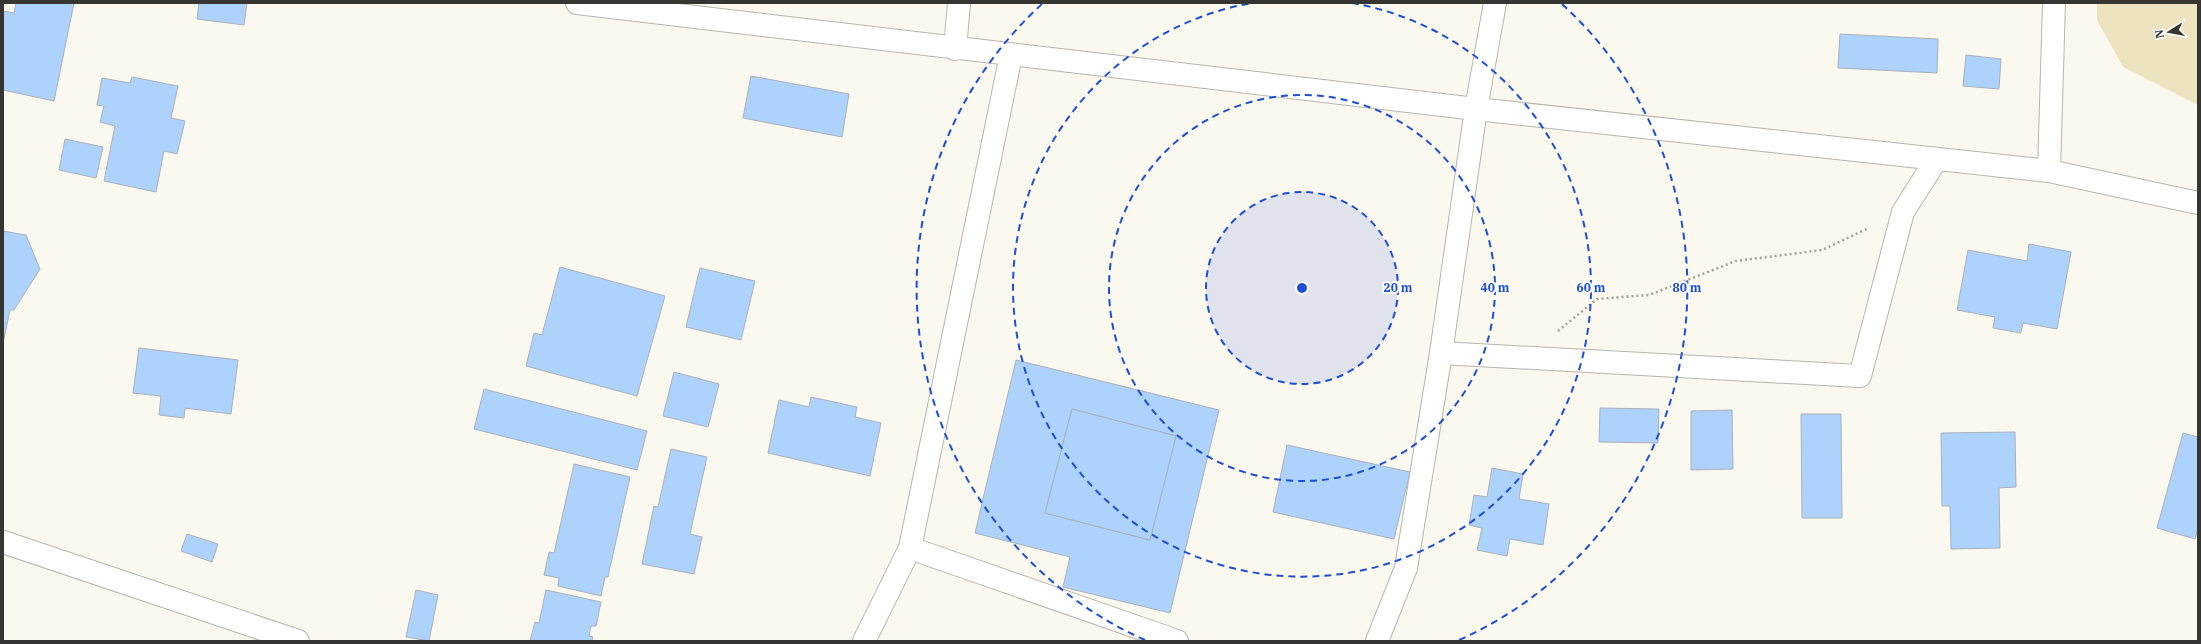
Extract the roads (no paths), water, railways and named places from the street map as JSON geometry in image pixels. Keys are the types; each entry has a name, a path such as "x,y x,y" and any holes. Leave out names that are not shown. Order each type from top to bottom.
{"street":[{"path":"577,3 955,49 1476,109 1936,160 2049,171 2198,203"},
{"path":"955,49 959,3"},
{"path":"1377,641 1406,568 1441,353 1476,109 1495,3"},
{"path":"2049,171 2054,3"},
{"path":"864,641 910,548 1011,55"},
{"path":"1441,353 1860,376 1903,212 1936,160"},
{"path":"3,542 298,641"},
{"path":"910,548 1177,641"}]}
